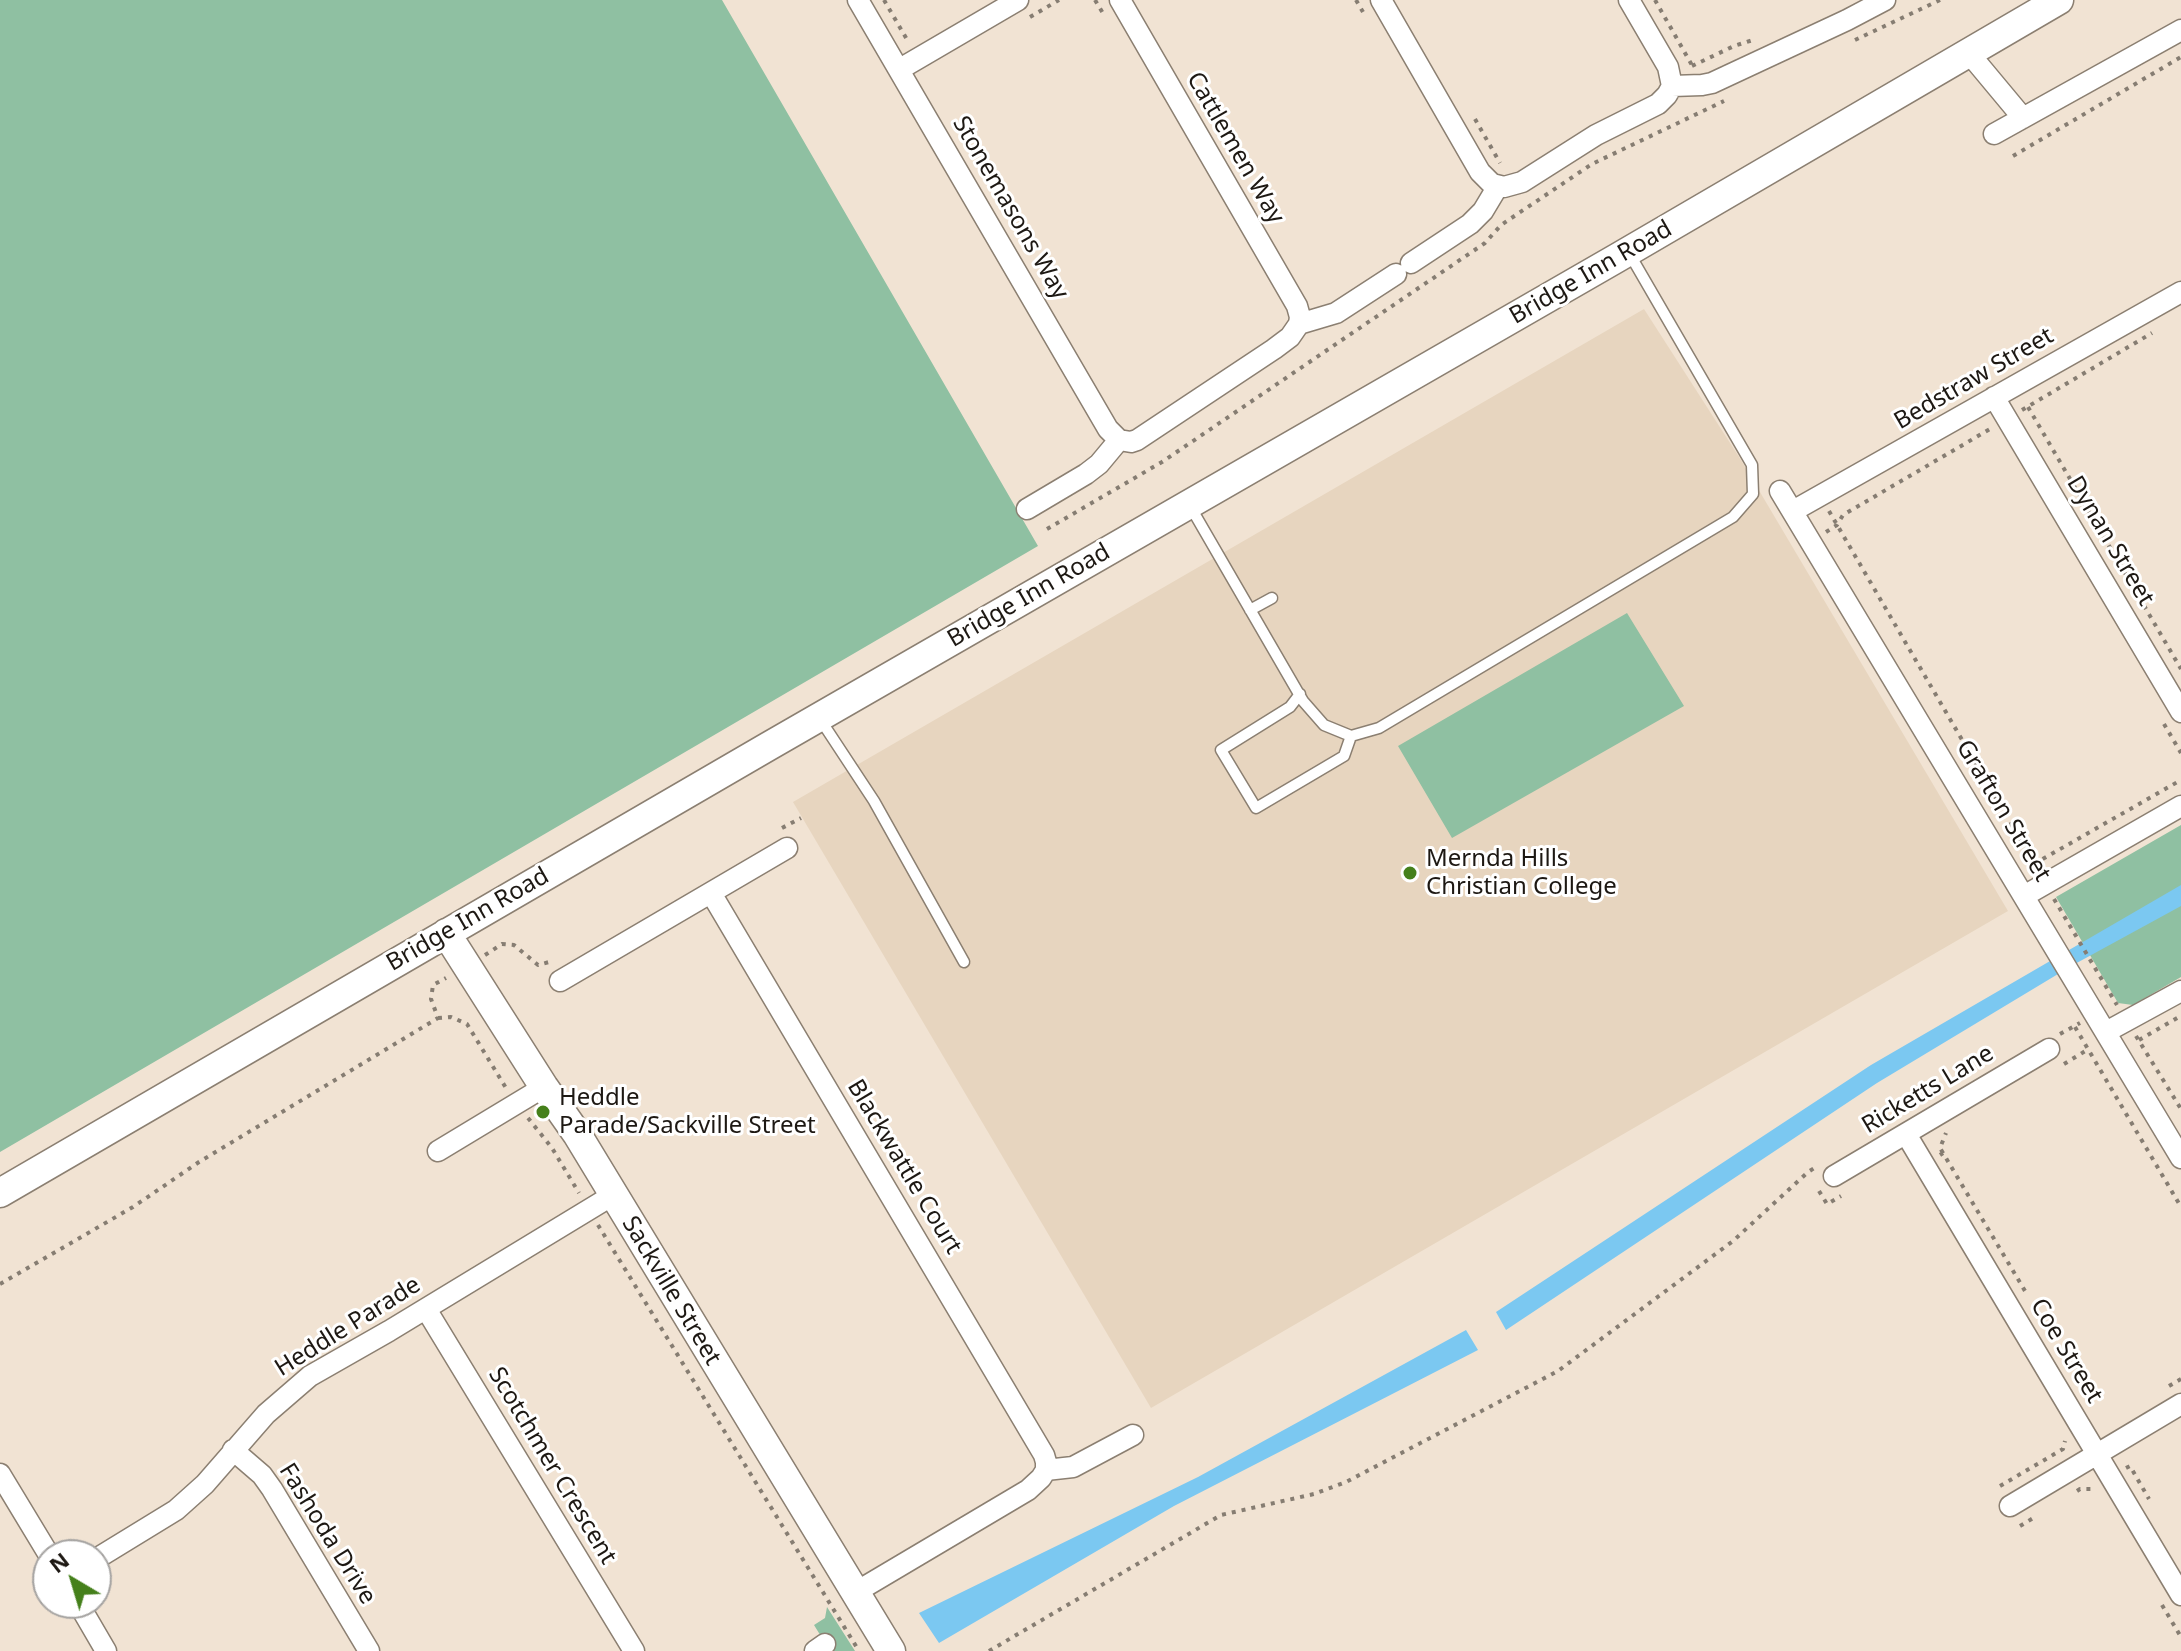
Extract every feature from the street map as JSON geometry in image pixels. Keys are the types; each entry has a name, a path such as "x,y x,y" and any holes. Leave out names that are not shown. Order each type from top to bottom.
{"main road":[{"name":"Bridge Inn Road","path":"0,1193 2059,0"},
{"name":"Sackville Street","path":"446,933 577,1134 601,1203 856,1592 891,1651"}],"street":[{"name":"Stonemasons Way","path":"858,0 909,64 1100,415 1111,434 1119,440"},
{"path":"909,64 1018,0"},
{"name":"Cattlemen Way","path":"1120,0 1297,306 1299,324"},
{"path":"1381,0 1480,172 1485,179 1498,186 1522,182 1596,135 1658,104 1667,95 1672,86 1668,67 1629,0"},
{"path":"1672,86 1712,83 1885,0"},
{"path":"1994,134 2181,30"},
{"path":"1968,52 2023,118"},
{"path":"1027,509 1086,474 1119,440 1131,442 1143,437 1274,349 1290,337 1299,324 1336,313 1470,224 1483,211 1498,186"},
{"name":"Bedstraw Street","path":"1793,511 2181,292"},
{"name":"Dynan Street","path":"1994,397 2181,712"},
{"name":"Grafton Street","path":"1780,491 2181,1158"},
{"path":"2024,896 2181,806"},
{"path":"560,981 711,893 780,841"},
{"name":"Blackwattle Court","path":"711,893 1044,1455 1046,1470"},
{"path":"2106,1032 2122,1013 2181,991"},
{"name":"Ricketts Lane","path":"1828,1170 1906,1134 2052,1042"},
{"path":"438,1151 544,1087"},
{"name":"Coe Street","path":"1906,1134 2181,1595"},
{"name":"Heddle Parade","path":"112,1549 176,1510 205,1484 266,1414 310,1376 601,1203"},
{"name":"Scotchmer Crescent","path":"426,1309 634,1651"},
{"path":"2010,1506 2181,1404"},
{"path":"856,1592 1028,1490 1046,1470 1073,1467 1133,1435"},
{"name":"Fashoda Drive","path":"233,1450 262,1475 272,1489 369,1651"},
{"path":"0,1474 39,1539"},
{"path":"87,1619 106,1651"}],"lane":[{"path":"1189,504 1300,694 1324,725 1351,736 1379,728 1733,517 1753,494 1752,465 1628,251"},
{"path":"1250,610 1272,598"},
{"path":"1300,694 1290,707 1221,750 1256,808 1344,756 1351,736"},
{"path":"818,717 874,801 964,962"}],"path":[{"path":"884,0 909,64"},
{"path":"1356,0 1364,14"},
{"path":"1655,0 1693,65"},
{"path":"1844,46 1940,0"},
{"path":"2013,156 2181,57"},
{"path":"1047,529 1162,462 1485,243 1501,225 1592,164 1733,97"},
{"path":"2028,407 2181,669"},
{"path":"1820,496 2181,1109"},
{"path":"2034,864 2181,780"},
{"path":"780,841 801,818"},
{"path":"438,1018 431,999 433,985 502,944 514,945 538,965 558,959"},
{"path":"2122,1013 2126,1000"},
{"path":"2052,1042 2075,1027 2092,1009 2122,1013"},
{"path":"2139,1040 2181,1016"},
{"path":"0,1284 133,1207 199,1162 438,1018 451,1017 467,1024 517,1104 601,1203 859,1651"},
{"path":"2075,1027 2181,1207"},
{"path":"989,1651 1221,1515 1314,1494 1346,1482 1558,1371 1733,1241 1808,1172 1828,1170"},
{"path":"1808,1172 1827,1204 1852,1189"},
{"path":"2068,1496 2080,1489 2093,1489 2095,1492"},
{"path":"2020,1526 2044,1511"},
{"path":"2158,1598 2181,1637"}],"shaded area":[{"name":"Mernda Hills Christian College","path":"1644,309 1741,460 2008,911 1151,1408 793,802"}],"green space":[{"path":"0,0 722,0 1038,546 0,1152"},
{"path":"1627,613 1684,706 1452,838 1398,746"},
{"path":"2181,825 2181,977 2133,1005 2118,1003 2056,897"},
{"path":"827,1607 855,1651 830,1651 814,1625 825,1618"}],"water":[{"path":"2181,885 2181,906 2073,965 1877,1083 1506,1330 1496,1312 1871,1065"},
{"path":"1466,1330 1478,1350 1174,1506 939,1643 919,1613 1198,1477"}],"place":[{"name":"Mernda Hills Christian College","path":"1410,873"},
{"name":"Heddle Parade/Sackville Street","path":"543,1112"}]}
